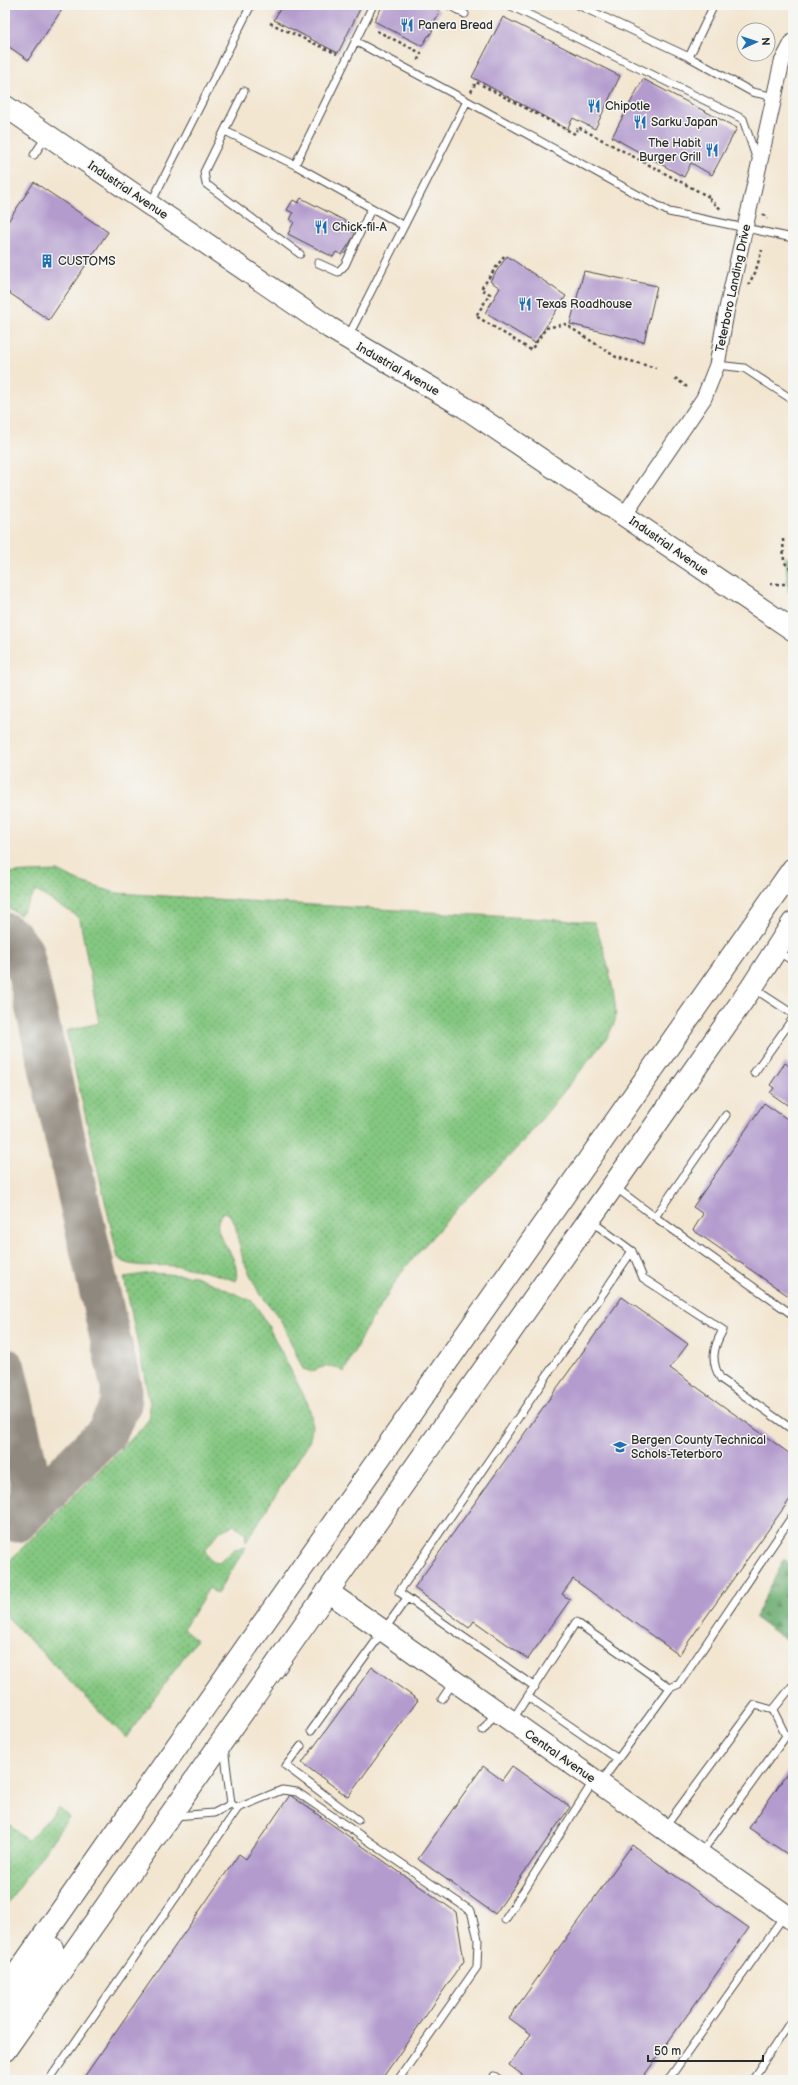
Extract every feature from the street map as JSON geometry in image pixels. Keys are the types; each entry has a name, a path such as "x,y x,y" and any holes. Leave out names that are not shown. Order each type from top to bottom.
{"highway":[{"path":"5,1991 793,869"},
{"path":"5,2050 752,987 784,956 792,923"},
{"path":"5,2020 61,1932 96,1862"}],"street":[{"name":"Teterboro Landing Drive","path":"625,514 704,398 717,365 726,313 758,164 775,97 782,62 793,41"},
{"name":"Industrial Avenue","path":"5,106 347,339 464,406 625,514 689,560 793,630"},
{"name":"Central Avenue","path":"327,1591 789,1917"}],"lane":[{"path":"150,205 251,5"},
{"path":"295,165 373,5"},
{"path":"449,5 465,14"},
{"path":"509,5 743,119 758,164"},
{"path":"578,5 689,57 752,92 775,97"},
{"path":"689,57 714,5"},
{"path":"355,41 669,212 793,238"},
{"path":"244,90 204,172 206,184 300,254"},
{"path":"347,339 467,101"},
{"path":"225,130 295,165 404,226"},
{"path":"34,155 47,135"},
{"path":"318,263 338,272 345,265 371,208"},
{"path":"717,365 744,368 793,400"},
{"path":"752,987 793,1014"},
{"path":"754,1073 793,1018"},
{"path":"655,1217 726,1115"},
{"path":"613,1186 793,1315"},
{"path":"589,1219 632,1252 643,1278 723,1330 715,1344 714,1355 715,1369 721,1379 793,1430"},
{"path":"535,1687 399,1592 632,1252"},
{"path":"505,1920 597,1782 618,1760 670,1688 679,1684 793,1515"},
{"path":"312,1731 407,1598"},
{"path":"483,1730 528,1697 576,1622 670,1688"},
{"path":"442,1699 454,1681"},
{"path":"773,1710 793,1685"},
{"path":"528,1697 618,1760"},
{"path":"664,1829 755,1705 773,1710 786,1736 700,1854"},
{"path":"223,1741 231,1804"},
{"path":"300,1746 286,1766 358,1820"},
{"path":"49,2080 238,1808 282,1790 297,1792 471,1912 478,1939 477,1967 398,2080"},
{"path":"231,1804 238,1808"},
{"path":"169,1817 214,1813 231,1804"},
{"path":"668,2080 789,1917"},
{"path":"752,2080 793,2018"}],"path":[{"path":"270,23 347,58"},
{"path":"377,31 421,53 415,65"},
{"path":"466,90 471,92 476,82 575,134 578,127 711,198 710,200 722,210"},
{"path":"504,256 481,288 490,294 476,316 531,350 546,328 565,324 616,357 656,368"},
{"path":"674,378 688,387"},
{"path":"783,539 784,562 793,570"},
{"path":"770,584 793,584"}],"green space":[{"path":"786,557 793,561 793,596 788,592"},
{"path":"58,871 78,881 116,893 594,922 605,956 615,1000 615,1021 607,1038 523,1142 456,1210 403,1270 364,1332 344,1372 328,1366 312,1372 303,1369 280,1319 258,1291 243,1260 235,1224 229,1214 223,1212 218,1220 218,1228 220,1236 234,1260 236,1281 189,1268 173,1266 144,1266 130,1264 118,1258 66,1031 99,1023 80,920 74,914 36,891 20,915 5,906 5,873"},
{"path":"152,1273 195,1276 252,1301 263,1316 308,1404 312,1419 312,1427 309,1442 246,1542 245,1532 234,1525 220,1531 205,1550 213,1562 219,1563 234,1549 246,1547 217,1594 209,1588 184,1628 196,1640 126,1738 5,1615 5,1565 141,1429 149,1419 150,1404 124,1277"},
{"path":"784,1559 793,1566 793,1645 755,1618"},
{"path":"59,1808 69,1817 5,1907 5,1819 27,1841"}],"building":[{"path":"5,5 65,5 28,60 5,44"},
{"path":"282,5 362,5 338,53 274,20"},
{"name":"Panera Bread","path":"383,5 429,5 440,11 430,29 433,30 422,46 374,21"},
{"path":"503,17 620,76 595,129 573,118 567,129 472,77"},
{"path":"643,79 737,128 712,175 691,163 684,177 612,137"},
{"name":"CUSTOMS","path":"34,182 108,232 49,320 5,290 5,226"},
{"name":"Chick-fil-A","path":"301,198 351,224 348,229 356,233 342,255 336,252 333,257 288,234 294,222 290,220 293,213 287,210 293,200 298,203"},
{"name":"Texas Roadhouse","path":"507,256 566,296 535,343 485,313 500,288 490,281"},
{"path":"584,271 657,286 644,342 570,324"},
{"path":"793,1060 793,1109 770,1093 774,1088 770,1085 785,1063 789,1066"},
{"path":"764,1103 793,1123 793,1299 693,1230 703,1214 693,1207"},
{"path":"622,1297 688,1344 670,1368 793,1456 793,1495 679,1655 573,1579 562,1594 570,1600 528,1659 474,1621 469,1628 414,1588"},
{"path":"372,1667 418,1700 348,1797 302,1763"},
{"path":"793,1765 793,1858 749,1828"},
{"path":"483,1766 502,1780 512,1766 570,1807 495,1914 418,1859"},
{"path":"290,1795 456,1912 464,1961 381,2080 82,2080 239,1854 246,1859"},
{"path":"632,1845 749,1928 641,2080 529,2080 509,2065 531,2034 509,2018"}],"taxiway":[{"path":"5,933 13,938 23,952 121,1386 121,1404 107,1432 21,1518"},
{"path":"5,1368 31,1489 28,1504 17,1522"}],"place":[{"name":"Panera Bread","path":"407,25"},
{"name":"Chipotle","path":"594,106"},
{"name":"Sarku Japan","path":"640,122"},
{"name":"The Habit Burger Grill","path":"712,150"},
{"name":"Chick-fil-A","path":"321,227"},
{"name":"CUSTOMS","path":"47,261"},
{"name":"Texas Roadhouse","path":"525,304"},
{"name":"Bergen County Technical Schols-Teterboro","path":"620,1447"}]}
